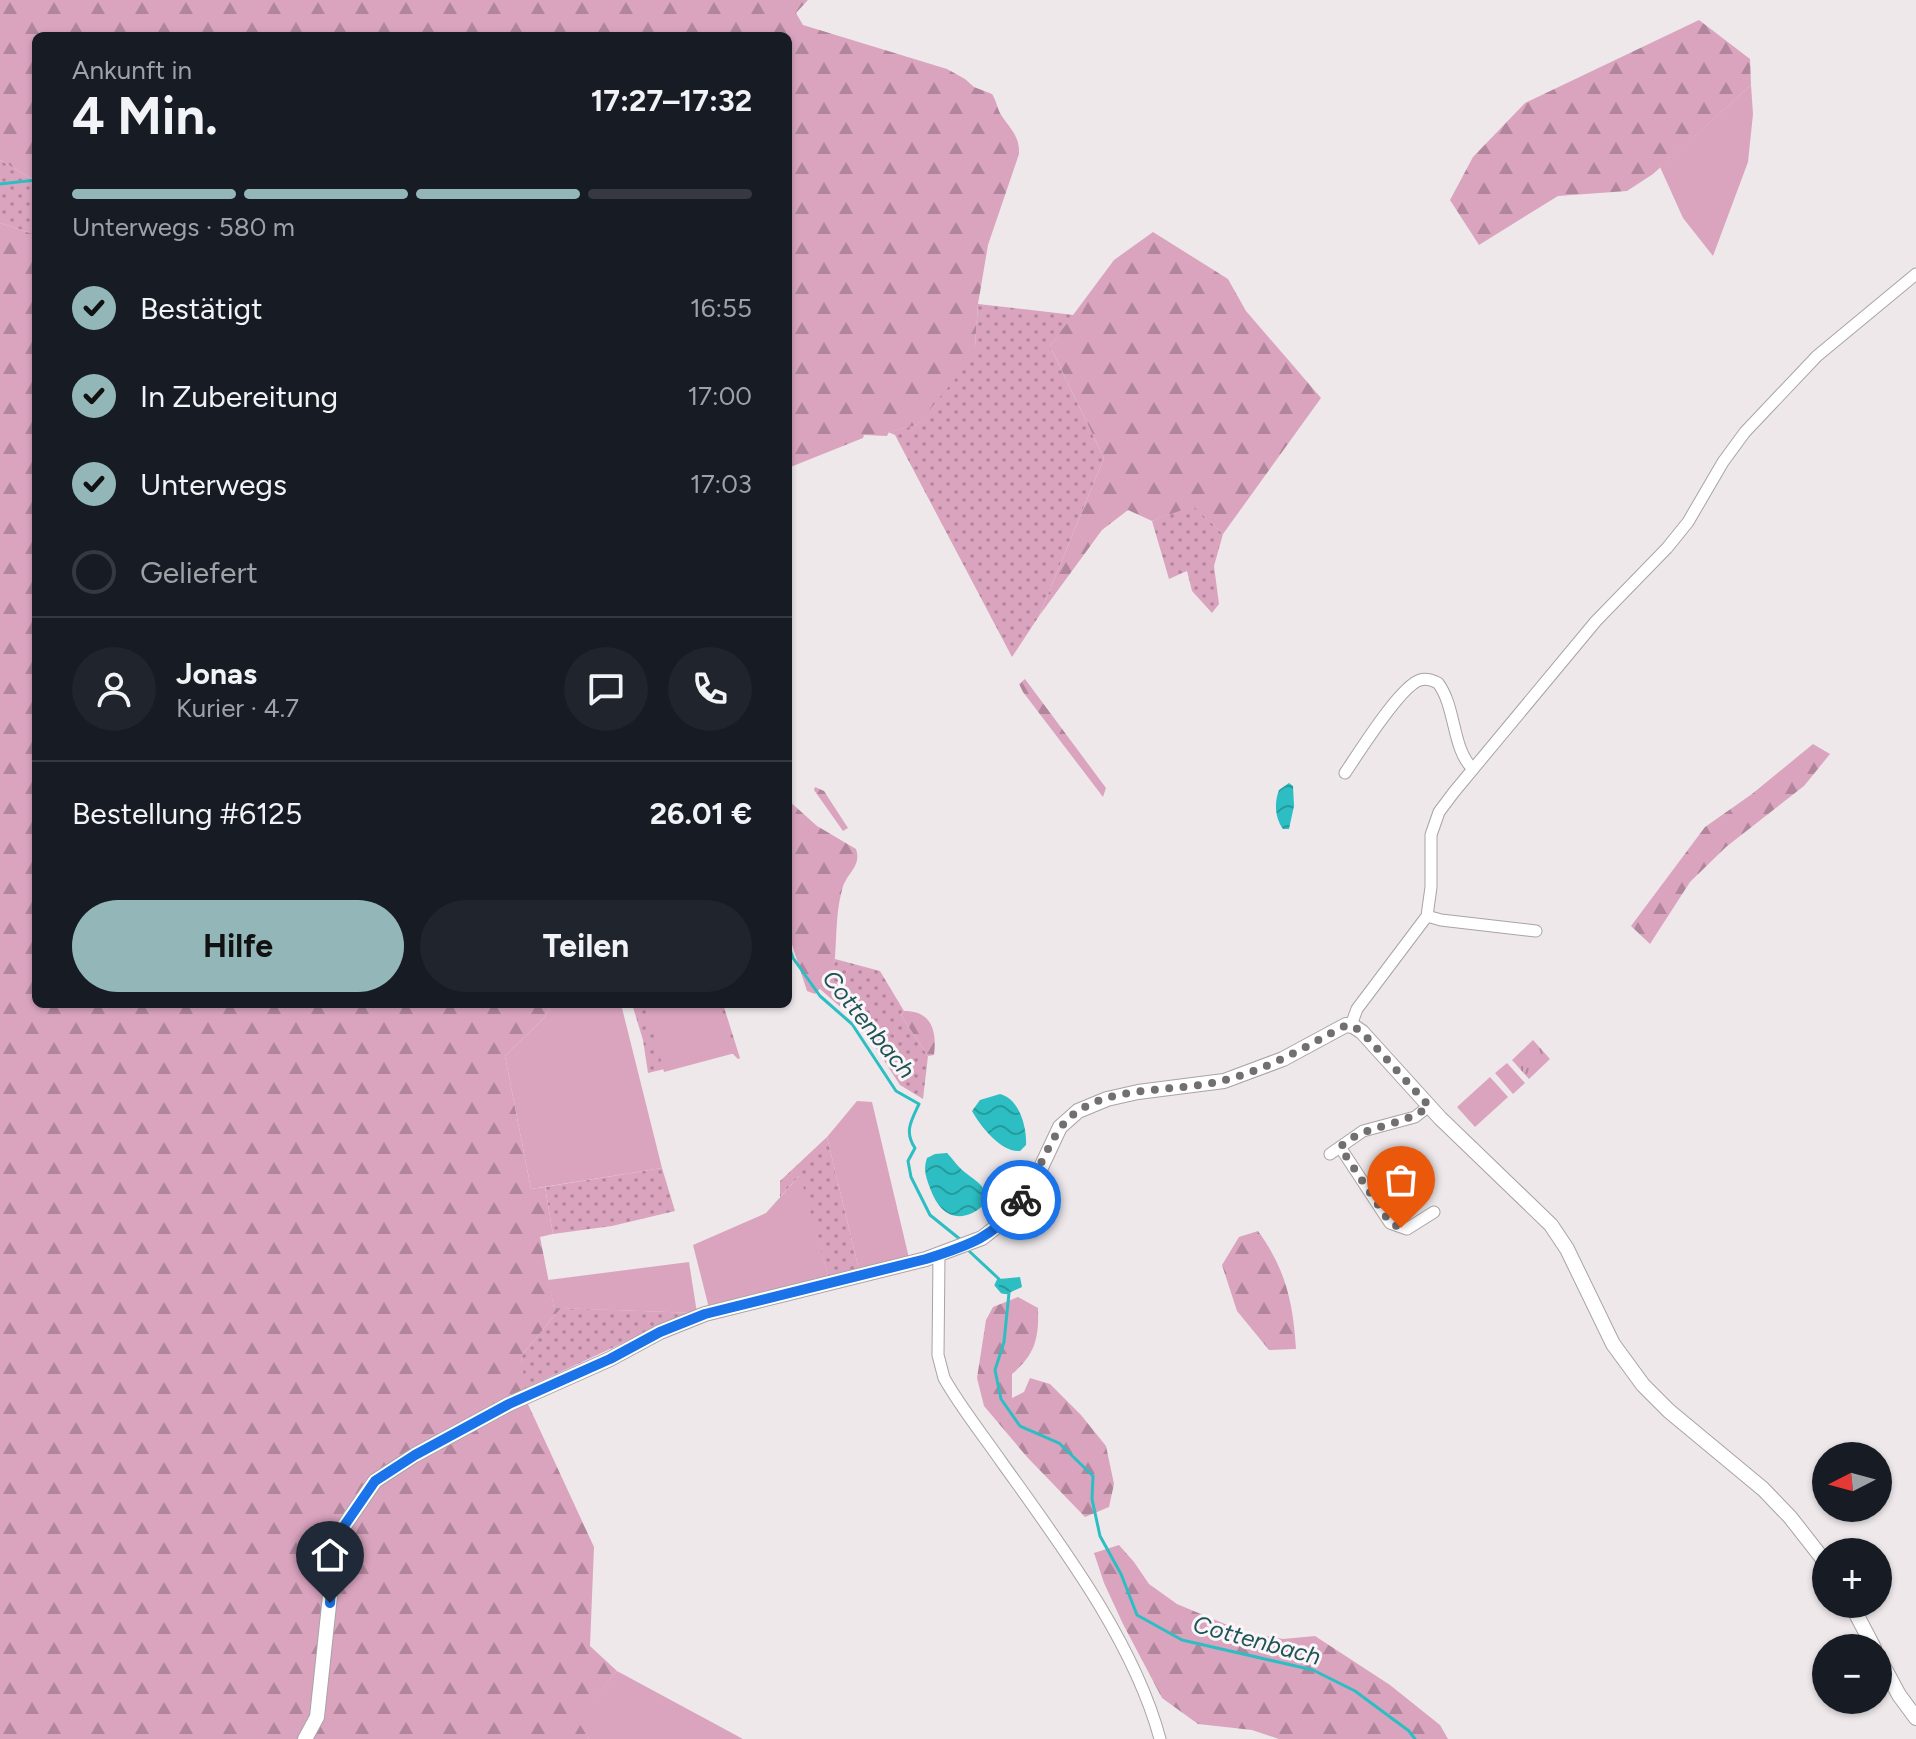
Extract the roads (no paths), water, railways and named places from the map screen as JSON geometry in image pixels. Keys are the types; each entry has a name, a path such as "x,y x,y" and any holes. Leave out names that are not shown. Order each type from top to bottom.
{"street":[{"path":"1351,1025 1357,1009 1427,916 1431,887 1429,850 1433,827 1439,812 1472,768 1596,621 1667,548 1688,522 1723,462 1745,432 1817,356 1916,274"},
{"path":"1345,773 1383,717 1414,683 1425,679 1438,683 1444,692 1463,755 1472,768"},
{"path":"1427,916 1536,931"},
{"path":"305,1739 317,1717 332,1577 344,1526 375,1481 415,1455 509,1404 610,1359 660,1332 705,1314 939,1255 982,1238 1003,1224 1036,1178 1060,1127 1078,1111 1107,1099 1138,1092 1224,1081 1283,1059 1351,1025 1362,1032 1429,1106 1551,1225 1567,1249 1613,1344 1643,1385 1669,1411 1763,1489 1812,1545"},
{"path":"1429,1106 1415,1117 1363,1131 1335,1151 1390,1223 1407,1229 1434,1212"},
{"path":"939,1255 938,1355 944,1378 1074,1566 1130,1662 1152,1709 1160,1739"},
{"path":"1892,1682 1916,1718"}],"water":[{"path":"1289,783 1293,786 1294,806 1289,829 1283,829 1277,815 1276,800 1279,790"},
{"path":"1000,1094 1013,1102 1021,1115 1026,1145 1020,1151 999,1143 972,1111 980,1100"},
{"path":"947,1153 978,1182 987,1196 987,1202 970,1214 954,1216 947,1213 940,1207 930,1188 925,1170 927,1158"},
{"path":"1020,1277 1022,1287 1009,1293 1002,1292 996,1285 999,1279"}],"waterway":[{"name":"Cottenbach","path":"0,184 32,180"},
{"name":"Cottenbach","path":"792,955 820,996 852,1024 896,1091 919,1104 910,1126 910,1137 915,1148 908,1161 911,1177 930,1215 961,1240"},
{"name":"Cottenbach","path":"969,1251 999,1279 996,1285 1002,1292 1009,1293 1004,1342 995,1370 1001,1399 1020,1426 1059,1443 1093,1476 1092,1499 1100,1536 1121,1574 1137,1615 1182,1640 1313,1670 1355,1691 1409,1731 1415,1739"}]}
